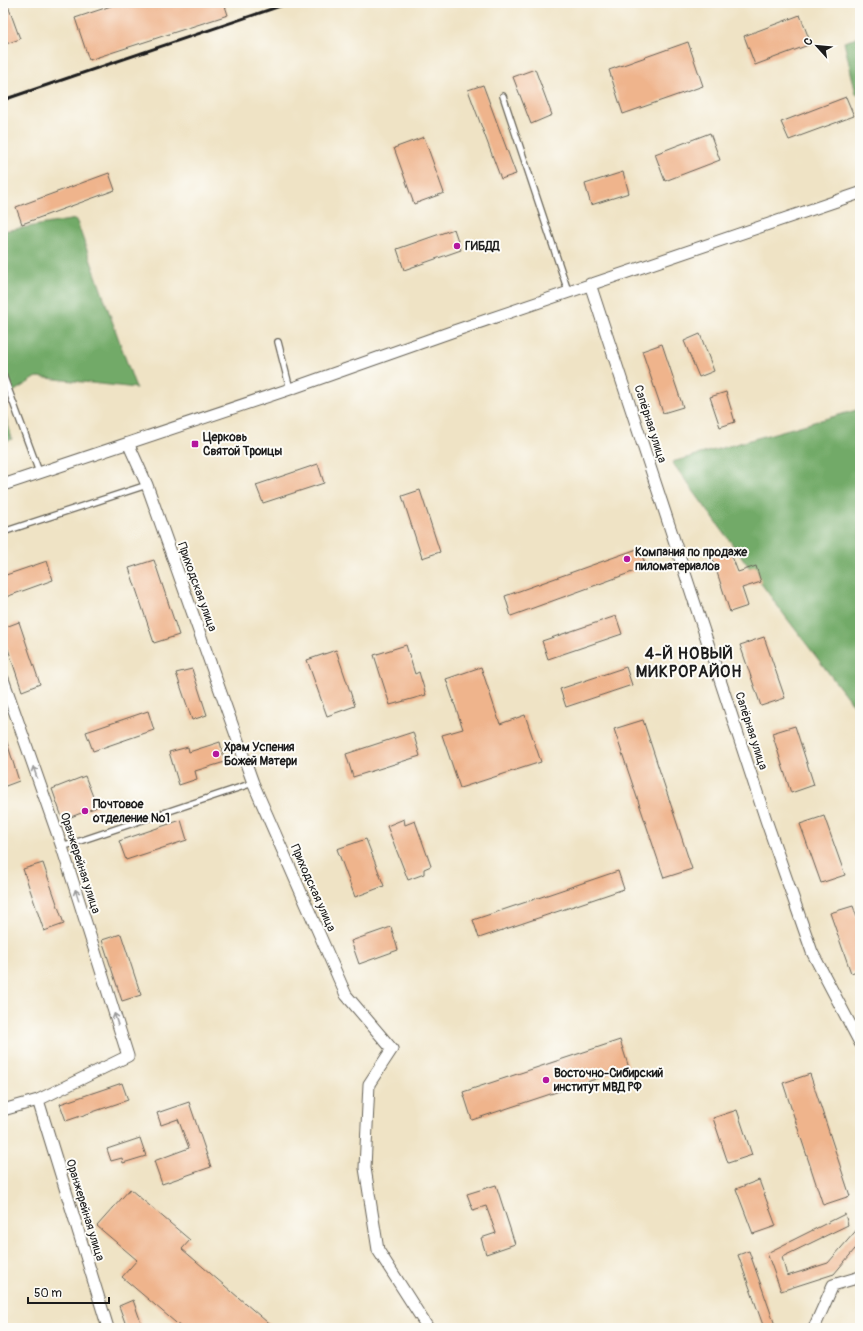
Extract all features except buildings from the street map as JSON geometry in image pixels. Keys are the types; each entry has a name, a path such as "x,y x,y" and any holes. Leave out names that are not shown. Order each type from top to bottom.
{"street":[{"path":"3,485 290,389 449,332 860,193"},
{"name":"Сапёрная улица","path":"590,284 764,813 812,952 860,1043"},
{"name":"Приходская улица","path":"128,443 147,485 253,783 346,995 392,1049 369,1084 365,1168 378,1250 428,1328"},
{"name":"Оранжерейная улица","path":"3,679 62,847 128,1056 38,1100 108,1328"},
{"path":"3,1110 38,1100"},
{"path":"814,1328 833,1285 860,1277"}],"lane":[{"path":"504,96 568,292"},
{"path":"278,342 290,389"},
{"path":"3,375 39,472"},
{"path":"3,532 147,485"},
{"path":"62,847 253,783"}],"green space":[{"path":"860,37 860,94 856,94 844,42"},
{"path":"76,219 136,388 37,377 3,398 3,231"},
{"path":"3,406 12,439 3,443"},
{"path":"860,409 860,714 785,616 672,462"}],"railway":[{"path":"3,100 289,3"}],"place":[{"name":"ГИБДД","path":"457,246"},
{"name":"Церковь Святой Троицы","path":"195,444"},
{"name":"Компания по продаже пиломатериалов","path":"627,559"},
{"name":"Храм Успения Божей Матери","path":"216,754"},
{"name":"Почтовое отделение №1","path":"85,811"},
{"name":"Восточно-Сибирский институт МВД РФ","path":"546,1080"}],"district":[{"name":"4-Й НОВЫЙ МИКРОРАЙОН","path":"689,663"}]}
